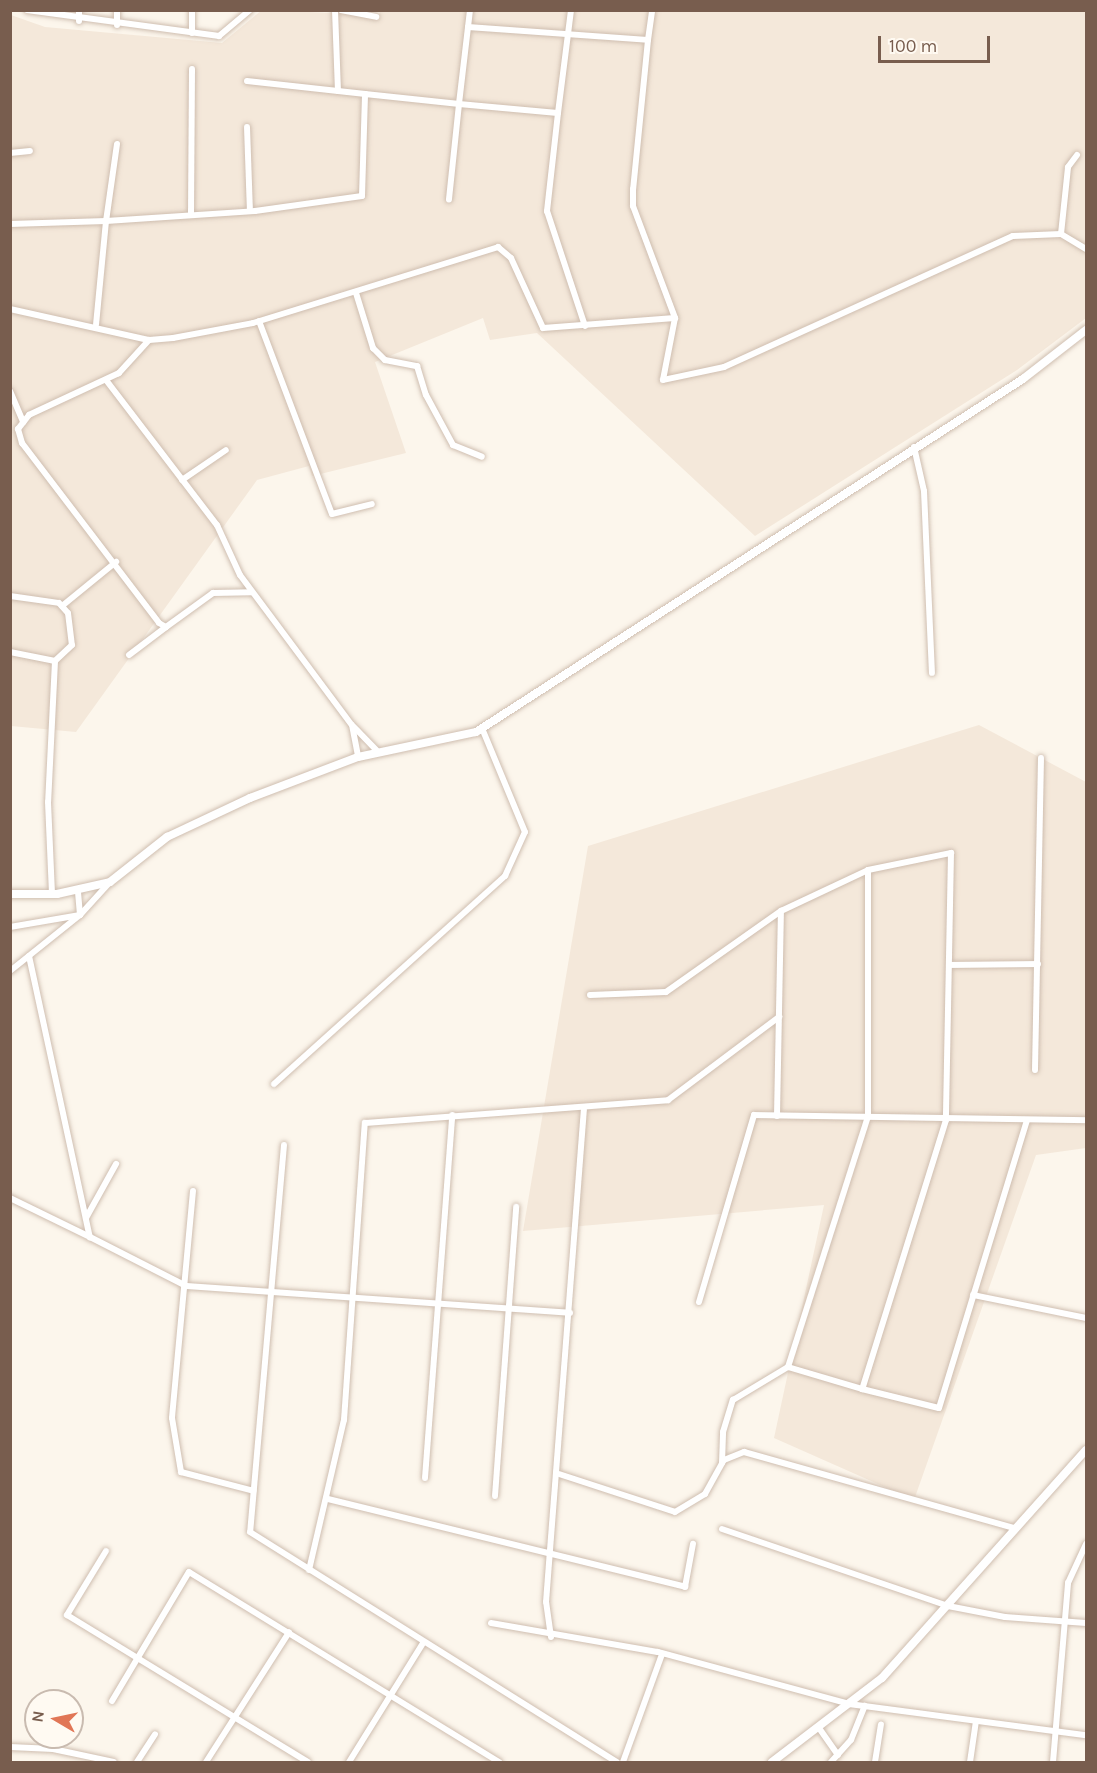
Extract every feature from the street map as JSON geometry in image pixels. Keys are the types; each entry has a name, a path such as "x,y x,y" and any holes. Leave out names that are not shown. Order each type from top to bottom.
{"street":[{"path":"27,10 79,21 219,36 250,10"},
{"path":"79,10 79,21"},
{"path":"117,10 117,25"},
{"path":"192,10 192,33"},
{"path":"335,10 338,91"},
{"path":"341,10 376,17"},
{"path":"449,199 470,10"},
{"path":"571,10 547,211 585,326"},
{"path":"652,10 633,206 675,318 662,375 666,381 724,367 1013,237 1061,234 1086,249"},
{"path":"468,27 567,37 648,40"},
{"path":"190,213 192,69"},
{"path":"247,81 558,113"},
{"path":"10,224 106,221 190,213 250,211 362,196 365,94"},
{"path":"247,127 250,211"},
{"path":"96,325 106,221 117,144"},
{"path":"10,153 30,151"},
{"path":"1061,234 1068,167 1077,155"},
{"path":"10,309 96,325 149,340 259,321 356,293 498,247 512,258 543,328 675,318"},
{"path":"356,293 373,348 385,360 417,366 426,395 453,445 482,457"},
{"path":"259,321 332,514 372,504"},
{"path":"10,971 80,915 110,882 167,837 249,798 358,757 455,740 482,729 914,447 1023,379 1086,330"},
{"path":"149,340 132,362 106,380 23,422 18,429 22,442 166,627"},
{"path":"106,380 218,525 252,592 352,725 378,752"},
{"path":"10,391 23,422"},
{"path":"914,447 924,491 932,673"},
{"path":"182,480 226,450"},
{"path":"62,606 116,562"},
{"path":"129,656 213,593 252,592"},
{"path":"10,596 62,606"},
{"path":"52,895 48,802 55,661 72,645 62,606"},
{"path":"10,652 55,661"},
{"path":"352,725 358,757"},
{"path":"274,1084 505,876 525,832 482,729"},
{"path":"1035,1070 1041,758"},
{"path":"590,995 666,992 781,911 868,870 951,853 946,1120 862,1389"},
{"path":"559,1474 675,1512 705,1494 722,1463 723,1432 733,1400 788,1367 868,1116 868,870"},
{"path":"10,894 52,895 78,892 110,882"},
{"path":"78,892 80,915"},
{"path":"777,1116 781,911"},
{"path":"10,927 80,915"},
{"path":"29,956 90,1237"},
{"path":"949,965 1038,964"},
{"path":"309,1570 328,1499 344,1420 365,1123 452,1115 584,1109 668,1100 779,1017"},
{"path":"551,1637 546,1602 553,1557 584,1109"},
{"path":"426,1478 452,1115"},
{"path":"699,1302 754,1115 868,1116 946,1120 1086,1120"},
{"path":"788,1367 862,1389 939,1408 1027,1120"},
{"path":"284,1145 273,1292 250,1532 423,1643 617,1762"},
{"path":"86,1219 116,1164"},
{"path":"193,1191 172,1418 181,1472 254,1491"},
{"path":"10,1198 186,1286 570,1313"},
{"path":"495,1496 516,1207"},
{"path":"973,1295 1086,1318"},
{"path":"772,1762 819,1728 882,1677 1086,1450"},
{"path":"722,1463 744,1452 1014,1528"},
{"path":"328,1499 553,1557 685,1587 693,1544"},
{"path":"722,1529 948,1606 1086,1623"},
{"path":"1053,1762 1053,1731 1068,1582 1086,1544"},
{"path":"106,1551 67,1615 308,1762"},
{"path":"112,1701 189,1572 392,1693 498,1762"},
{"path":"492,1623 551,1637 662,1654 849,1704 1086,1735"},
{"path":"206,1762 289,1632"},
{"path":"349,1762 423,1643"},
{"path":"623,1762 662,1654"},
{"path":"831,1762 838,1755 865,1706"},
{"path":"970,1762 976,1721"},
{"path":"875,1762 880,1724"},
{"path":"819,1728 838,1755"},
{"path":"136,1762 155,1734"},
{"path":"10,1747 53,1749 114,1762"}],"shaded area":[{"path":"262,10 379,15 380,10 1086,11 1086,318 1017,370 755,536 537,333 490,340 483,318 375,362 406,453 312,476 309,466 257,480 76,732 11,726 11,15 45,27 222,43"},
{"path":"979,725 1086,782 1086,1148 1036,1155 914,1500 774,1438 824,1205 523,1231 588,846"}]}
